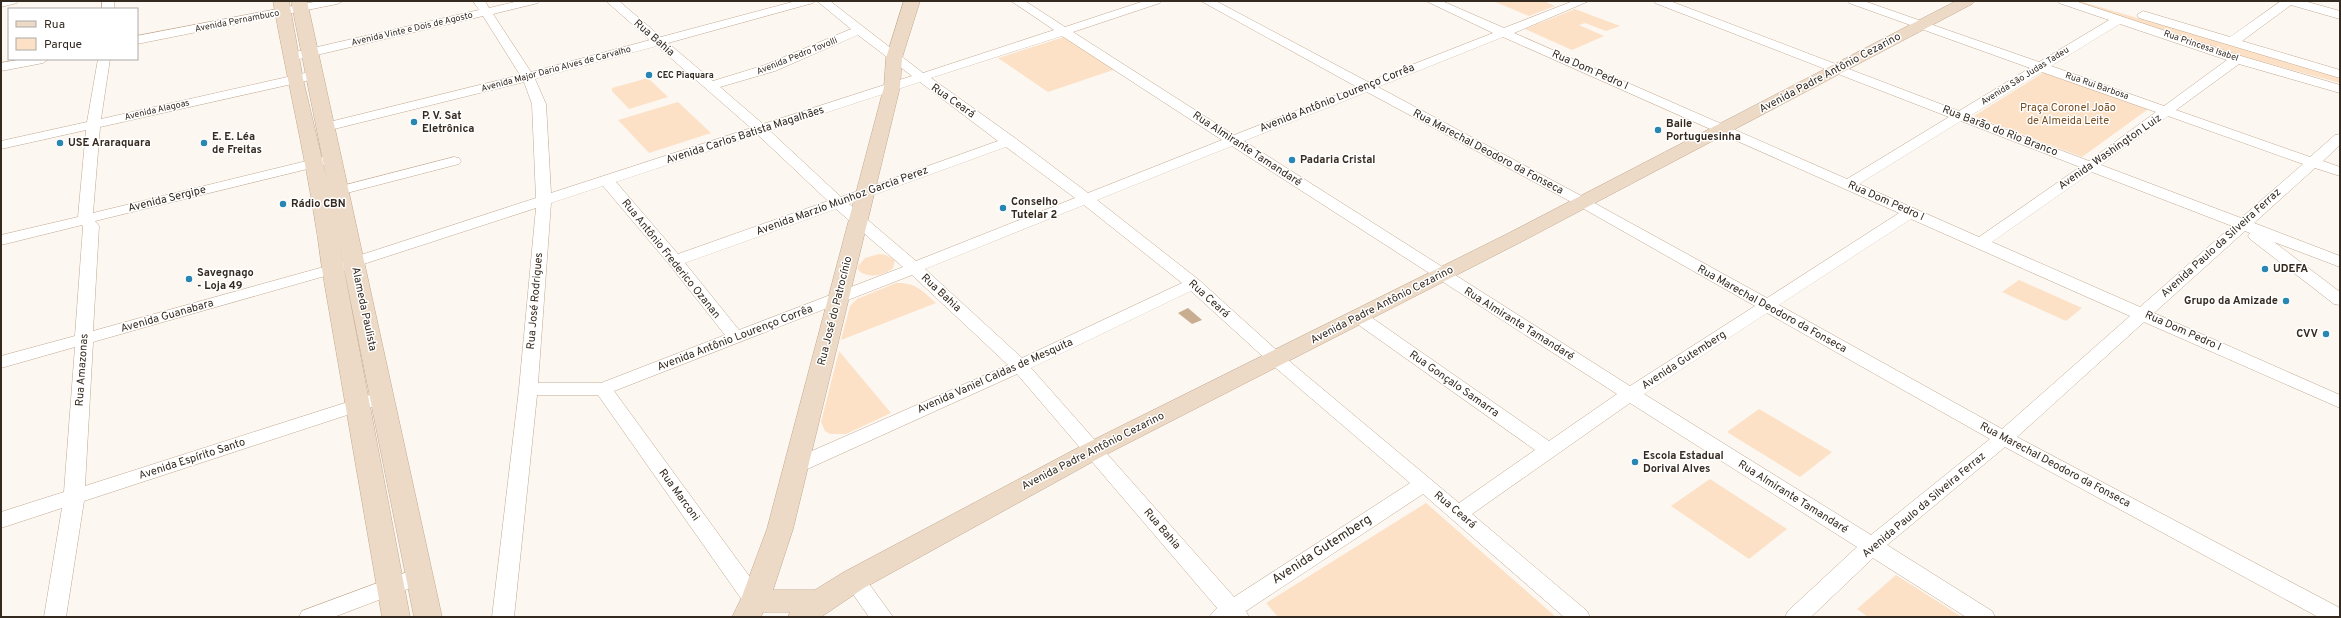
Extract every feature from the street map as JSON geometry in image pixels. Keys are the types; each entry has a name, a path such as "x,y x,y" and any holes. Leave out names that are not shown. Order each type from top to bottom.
{"street":[{"path":"1,3 13,1"},
{"name":"Avenida Pernambuco","path":"138,40 282,6 337,1"},
{"name":"Rua José Rodrigues","path":"479,1 488,12 528,77 539,104 544,201 528,389 503,617"},
{"name":"Avenida Vinte e Dois de Agosto","path":"291,57 534,1"},
{"name":"Rua Bahia","path":"612,1 711,86 858,221 914,268 1020,366 1094,450 1230,614"},
{"name":"Avenida Major Dario Alves de Carvalho","path":"326,127 528,77 809,1"},
{"name":"Rua Ceará","path":"823,1 920,78 1010,141 1193,284 1276,359 1459,512 1579,617"},
{"name":"Rua José do Patrocínio","path":"750,609 780,529 892,87 894,58 912,1"},
{"name":"Rua Almirante Tamandaré","path":"1017,1 1065,30 1441,275 1984,617"},
{"name":"Avenida Carlos Batista Magalhães","path":"333,269 1156,1"},
{"name":"Rua Marechal Deodoro da Fonseca","path":"1207,1 1582,202 2004,438 2337,617"},
{"name":"Rua Dom Pedro I","path":"1432,1 1982,242 2340,402"},
{"name":"Avenida Antônio Lourenço Corrêa","path":"528,389 603,389 914,268 1583,1"},
{"name":"Rua Barão do Rio Branco","path":"1659,1 2340,262"},
{"name":"Rua Rui Barbosa","path":"1853,1 2168,110 2340,172"},
{"name":"Avenida Padre Antônio Cezarino","path":"811,609 854,580 1094,450 1441,275 1724,129 1967,1"},
{"name":"Rua Princesa Isabel","path":"2063,1 2237,59 2340,89"},
{"name":"Rua Princesa Isabel","path":"2096,1 2340,74"},
{"path":"2233,41 2290,1 2340,15"},
{"name":"Alameda Paulista","path":"300,5 383,397 418,576 428,617"},
{"name":"Alameda Paulista","path":"282,6 295,79 326,218 333,269 396,617"},
{"path":"2119,19 2128,20 2139,18 2131,11"},
{"name":"Avenida São Judas Tadeu","path":"1849,184 2119,19"},
{"name":"Avenida Pedro Tovolli","path":"711,86 770,68 859,30"},
{"path":"2196,45 2214,36"},
{"path":"2266,68 2273,54"},
{"name":"Avenida Washington Luiz","path":"1982,242 2090,166 2237,59"},
{"path":"1,67 38,60"},
{"name":"Rua Amazonas","path":"56,617 74,497 91,226 85,220 93,125 104,60"},
{"name":"Avenida Alagoas","path":"1,145 314,75"},
{"name":"Avenida Paulo da Silveira Ferraz","path":"1796,617 1872,546 2004,438 2311,162 2340,138"},
{"name":"Avenida Marzio Munhoz Garcia Perez","path":"675,261 1010,141"},
{"name":"Avenida Sergipe","path":"1,240 333,158"},
{"path":"339,191 454,161"},
{"name":"Rua Antônio Frederico Ozanan","path":"607,181 675,261 735,337"},
{"name":"Avenida Gutemberg","path":"1459,512 1550,451 1629,394 1911,212"},
{"path":"2242,225 2340,300"},
{"name":"Avenida Guanabara","path":"1,362 333,269"},
{"name":"Avenida Vaniel Caldas de Mesquita","path":"796,466 1020,366 1193,284"},
{"name":"Rua Gonçalo Samarra","path":"1359,317 1550,451"},
{"name":"Rua Marconi","path":"603,389 750,609"},
{"name":"Avenida Espírito Santo","path":"1,520 383,397"},
{"name":"Avenida Gutemberg","path":"1230,614 1424,484"},
{"path":"310,617 418,576"},
{"path":"854,580 882,617"},
{"path":"750,609 811,609"}],"green space":[{"path":"1493,1 1544,1 1555,6 1529,16"},
{"path":"2061,1 2079,1 2340,77 2340,83 2190,42"},
{"path":"1575,9 1620,26 1606,31 1585,23 1579,25 1604,36 1572,50 1525,29"},
{"path":"1064,37 1116,69 1048,92 998,58"},
{"name":"Praça Coronel João de Almeida Leite","path":"2046,71 2151,107 2082,157 1974,116"},
{"path":"648,78 668,97 629,109 612,91 612,88"},
{"path":"678,102 711,133 649,153 618,120"},
{"path":"879,254 886,255 895,260 893,268 880,275 866,275 858,270 858,266 865,258"},
{"path":"2019,280 2082,308 2066,321 2002,292"},
{"path":"896,283 908,284 918,288 936,303 841,340 850,306 857,299"},
{"path":"839,351 891,413 846,434 830,434 825,431 821,422"},
{"path":"1759,409 1832,452 1800,477 1727,432"},
{"path":"1710,479 1787,529 1749,559 1671,506"},
{"path":"1426,503 1556,617 1278,617 1266,603"},
{"path":"1896,575 1962,617 1868,617 1857,609"}],"shaded area":[{"path":"1188,308 1202,320 1192,324 1178,313"}],"place":[{"name":"CEC Piaquara","path":"649,75"},
{"name":"P. V. Sat Eletrônica","path":"414,122"},
{"name":"Baile Portuguesinha","path":"1658,130"},
{"name":"USE Araraquara","path":"60,143"},
{"name":"E. E. Léa de Freitas","path":"204,143"},
{"name":"Padaria Cristal","path":"1292,160"},
{"name":"Rádio CBN","path":"283,204"},
{"name":"Conselho Tutelar 2","path":"1003,208"},
{"name":"UDEFA","path":"2265,269"},
{"name":"Savegnago - Loja 49","path":"189,279"},
{"name":"Grupo da Amizade","path":"2286,301"},
{"name":"CVV","path":"2326,334"},
{"name":"Escola Estadual Dorival Alves","path":"1635,462"}]}
